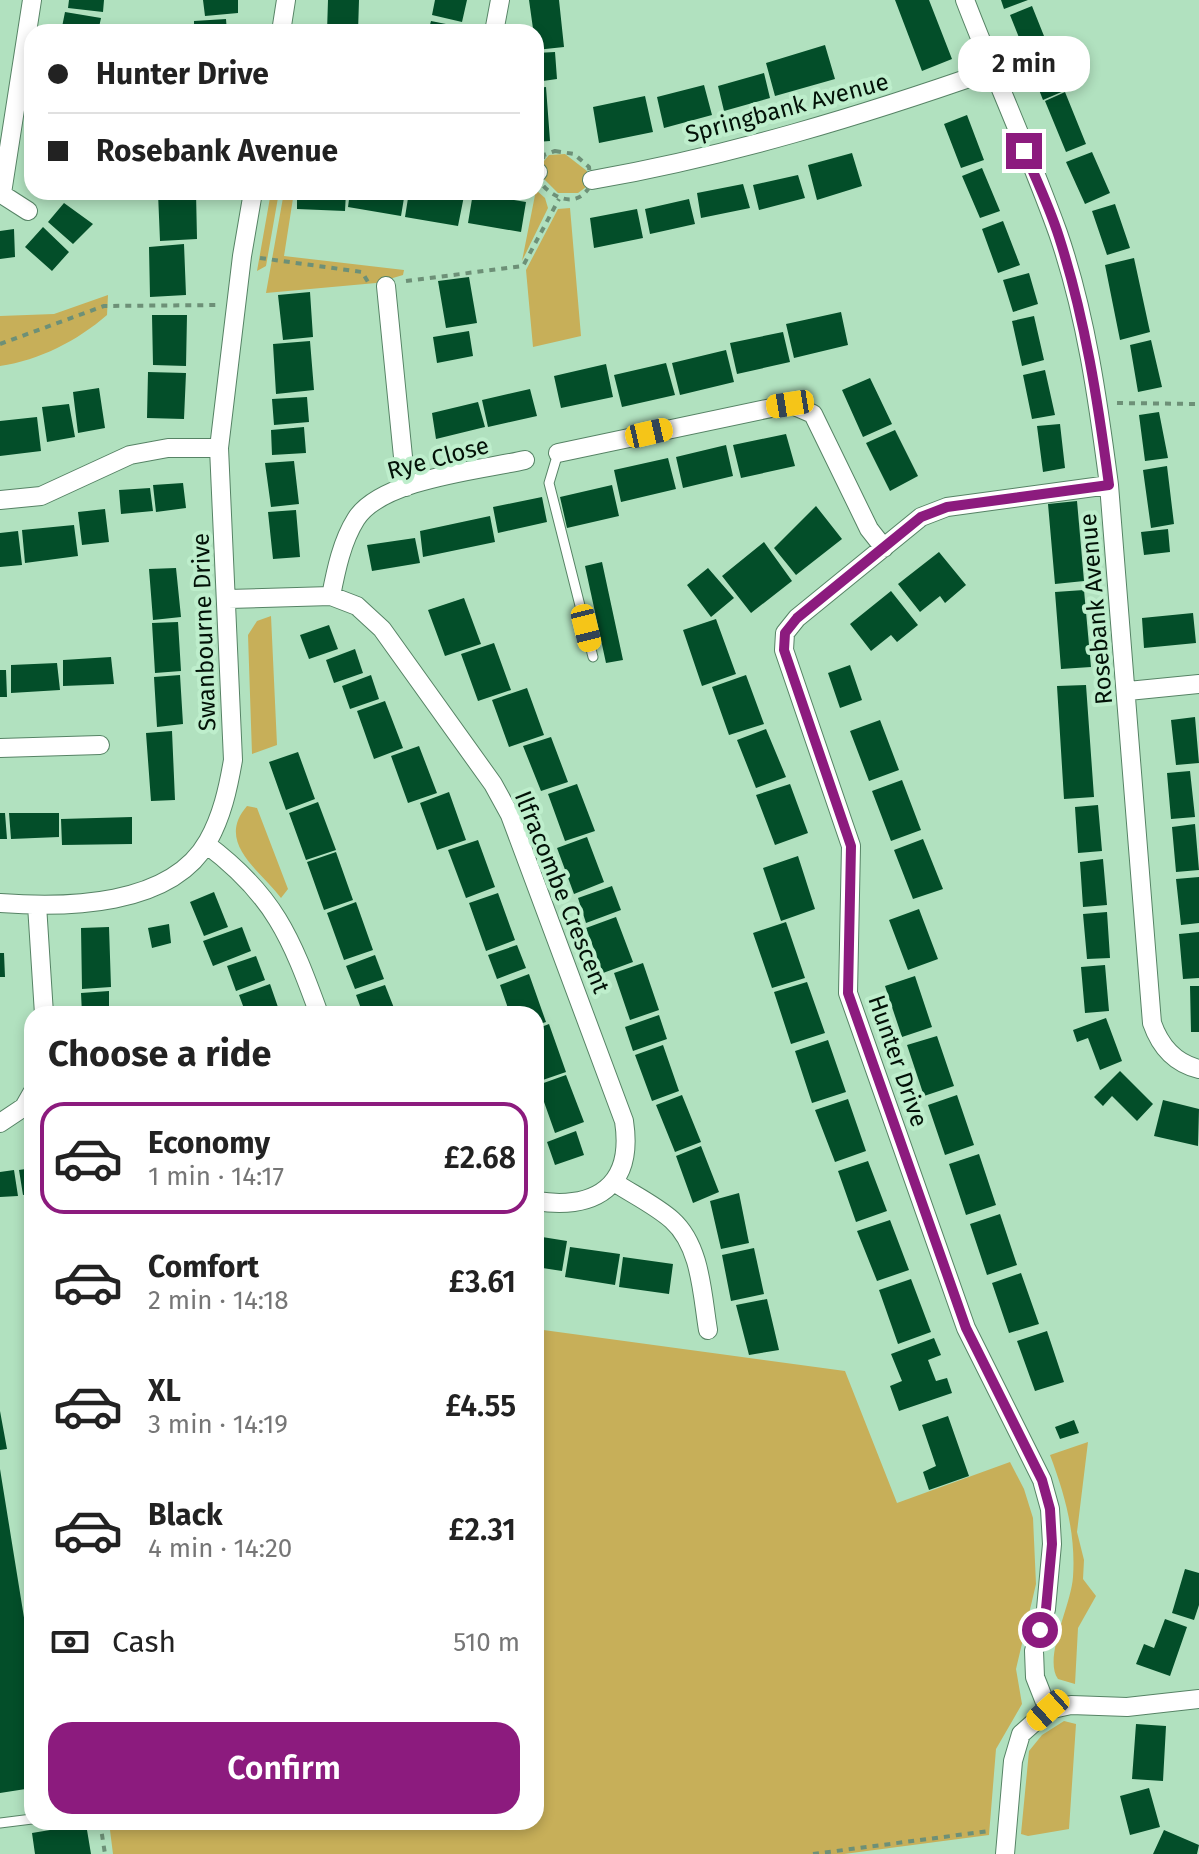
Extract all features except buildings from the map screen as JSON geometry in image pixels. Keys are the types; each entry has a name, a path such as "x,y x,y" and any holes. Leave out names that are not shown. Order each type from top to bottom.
{"street":[{"path":"28,24 32,0"},
{"path":"282,24 286,0"},
{"path":"496,24 500,0"},
{"name":"Rosebank Avenue","path":"965,0 1058,234 1076,295 1098,403 1109,485 1128,691 1152,1023 1158,1041 1170,1054 1185,1065 1199,1069"},
{"path":"24,50 1,193 28,211"},
{"name":"Springbank Avenue","path":"592,180 745,147 864,115 992,70"},
{"name":"Swanbourne Drive","path":"0,903 37,905 88,902 138,891 181,870 206,844 225,804 233,760 219,448 235,305 252,200"},
{"path":"386,286 406,487"},
{"path":"558,453 790,404 813,414 869,529 884,548"},
{"path":"0,500 41,496 130,455 168,448 219,448"},
{"name":"Rye Close","path":"331,596 347,537 358,516 387,493 525,460"},
{"name":"Hunter Drive","path":"1048,1710 1035,1677 1034,1651 1046,1609 1052,1544 1050,1509 1042,1480 966,1328 848,993 851,846 784,650 785,633 797,618 921,517 947,507 1109,485"},
{"name":"Ilfracombe Crescent","path":"228,599 331,596 357,606 382,629 493,784 510,815 624,1121 627,1151 614,1182"},
{"path":"1128,691 1199,684"},
{"path":"0,748 100,745"},
{"path":"206,844 231,863 282,922 316,1006"},
{"path":"37,905 43,1006"},
{"path":"0,1123 24,1107"},
{"path":"544,1202 575,1205 603,1192 614,1182 671,1219 687,1237 695,1259 708,1330"},
{"path":"1005,1854 1013,1761 1021,1734 1048,1710 1071,1705 1127,1707 1199,1699"}],"lane":[{"path":"558,453 549,483 593,657"},
{"path":"0,1823 24,1820"}],"path":[{"path":"544,155 564,151 589,167 592,180 589,190 580,197 559,199 544,188"},
{"path":"242,256 362,272 370,286 386,286 420,277 523,266 559,199"},
{"path":"0,344 104,306 235,305"},
{"path":"1098,403 1199,404"},
{"path":"813,1854 1007,1829"},
{"path":"101,1830 105,1854"}],"shaded area":[{"path":"565,154 587,171 586,187 578,193 558,193 544,179 544,161 549,155"},
{"path":"544,197 548,208 522,261 534,200 544,200"},
{"path":"270,200 278,200 266,266 257,271"},
{"path":"283,200 293,200 284,256 404,270 403,275 376,283 266,293"},
{"path":"570,208 581,336 533,347 526,270 558,209"},
{"path":"108,295 107,315 83,333 44,354 0,366 0,316 54,314"},
{"path":"271,616 277,745 252,754 248,635 257,621"},
{"path":"247,806 257,808 288,889 281,898 238,844 238,819"},
{"path":"544,1330 845,1371 897,1503 1010,1462 1024,1489 1033,1518 1036,1584 1016,1669 1022,1704 996,1749 989,1835 844,1854 113,1854 110,1830 544,1830"},
{"path":"1088,1442 1077,1532 1084,1560 1083,1579 1096,1596 1078,1628 1075,1684 1058,1679 1054,1670 1056,1645 1073,1577 1073,1545 1068,1515 1050,1455"},
{"path":"1064,1721 1076,1724 1069,1829 1028,1836 1021,1834 1029,1751 1042,1735"}],"route":[{"path":"1024,151 1058,234 1076,295 1098,403 1109,485 947,507 921,517 797,618 785,633 784,650 851,846 848,993 966,1328 1042,1480 1050,1509 1052,1544 1046,1609 1040,1630"}]}
